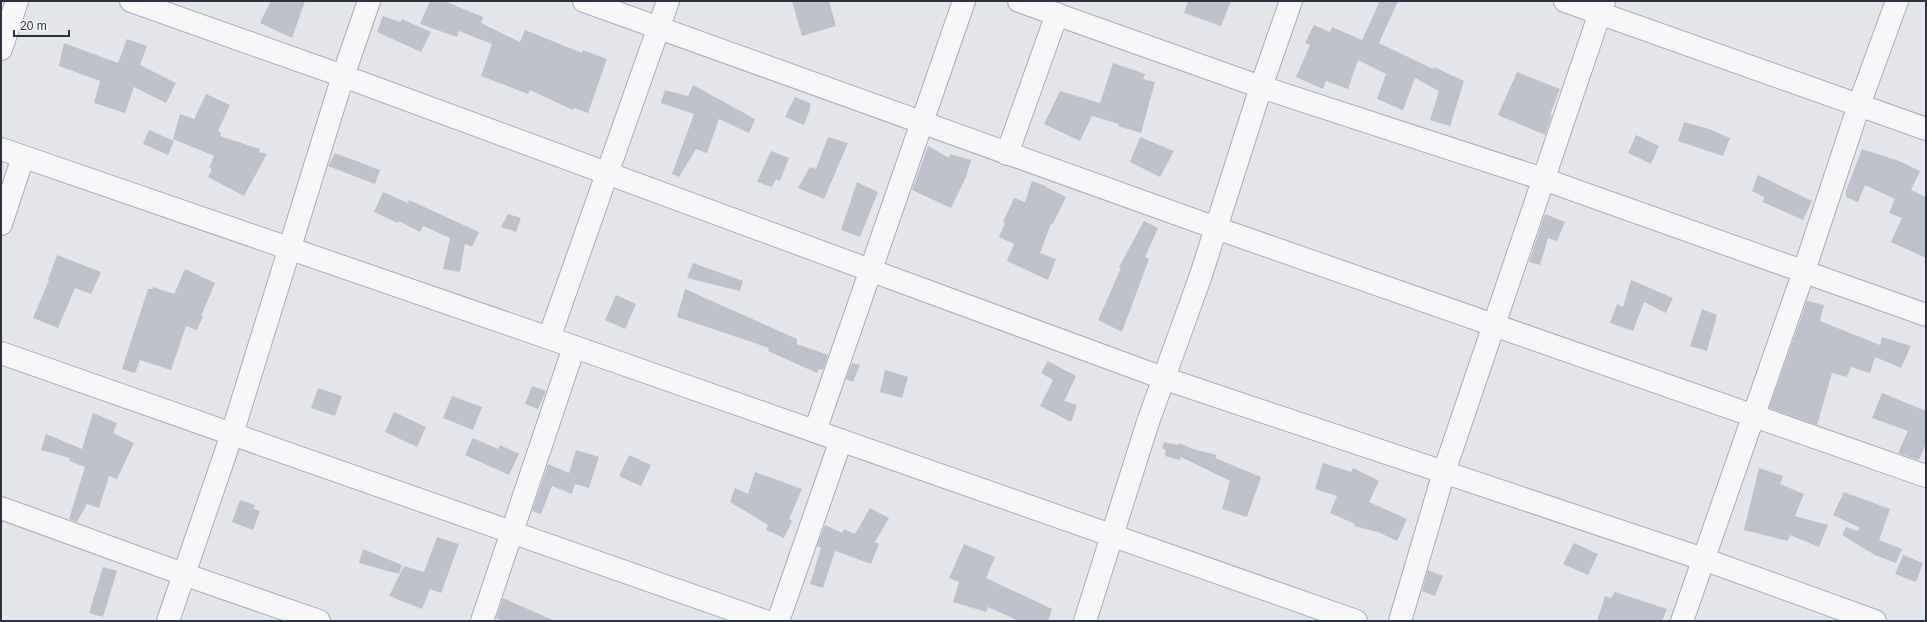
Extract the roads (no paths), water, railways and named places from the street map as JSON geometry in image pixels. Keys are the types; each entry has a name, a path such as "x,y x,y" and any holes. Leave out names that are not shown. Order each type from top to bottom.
{"street":[{"path":"1,49 17,1"},
{"path":"131,1 343,76 1163,378 1703,559 1875,621"},
{"path":"168,621 232,434 291,248 343,76 369,1"},
{"path":"584,1 1216,228 1926,476"},
{"path":"548,338 668,1"},
{"path":"816,431 964,1"},
{"path":"1019,1 1261,87 1543,179 1926,315"},
{"path":"1085,621 1111,534 1163,378 1201,275 1261,87 1291,1"},
{"path":"1565,1 1602,7 1926,129"},
{"path":"1682,621 1804,271 1859,105 1897,1"},
{"path":"1400,621 1444,472 1493,324 1602,7"},
{"path":"1007,154 1057,14"},
{"path":"1,149 291,248 1356,621"},
{"path":"1,224 23,157"},
{"path":"482,621 574,347"},
{"path":"1,354 765,621"},
{"path":"778,621 841,440"},
{"path":"1,508 183,574 319,621"}]}
